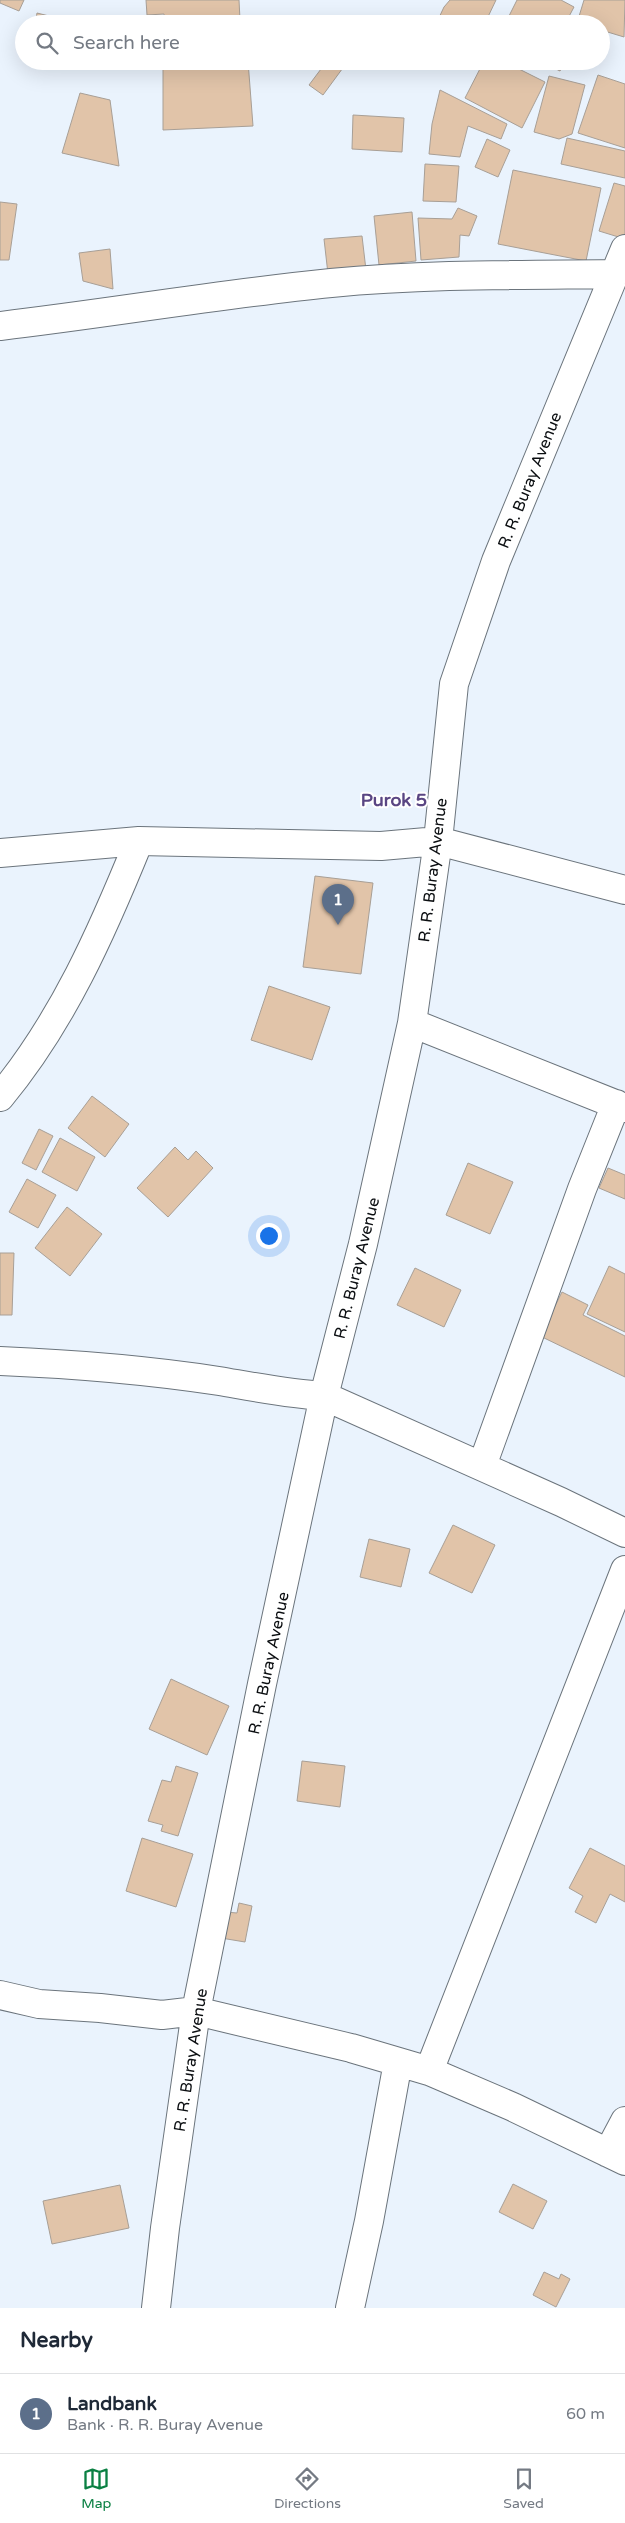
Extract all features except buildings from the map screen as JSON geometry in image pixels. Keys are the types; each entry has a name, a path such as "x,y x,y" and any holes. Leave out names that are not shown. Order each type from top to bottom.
{"street":[{"name":"R. R. Buray Avenue","path":"156,2308 165,2228 196,2011 260,1693 324,1396 363,1244 412,1023 438,841 454,684 496,561 625,249"},
{"path":"0,326 104,314 185,299 330,283 456,276 615,274"},
{"path":"0,1097 49,1031 76,982 94,948 139,841"},
{"path":"0,853 139,841 380,846 438,841 625,890"},
{"path":"412,1023 620,1106 582,1189 482,1466"},
{"path":"0,1361 68,1363 218,1381 295,1394 324,1396 482,1466 625,1533"},
{"path":"429,2071 625,1570"},
{"path":"0,1995 39,2004 162,2015 196,2011 398,2062 429,2071 513,2107 616,2157 625,2121"},
{"path":"350,2308 369,2221 398,2062"}],"place":[{"name":"Landbank","path":"338,925"}],"district":[{"name":"Purok 5","path":"394,800"}]}
